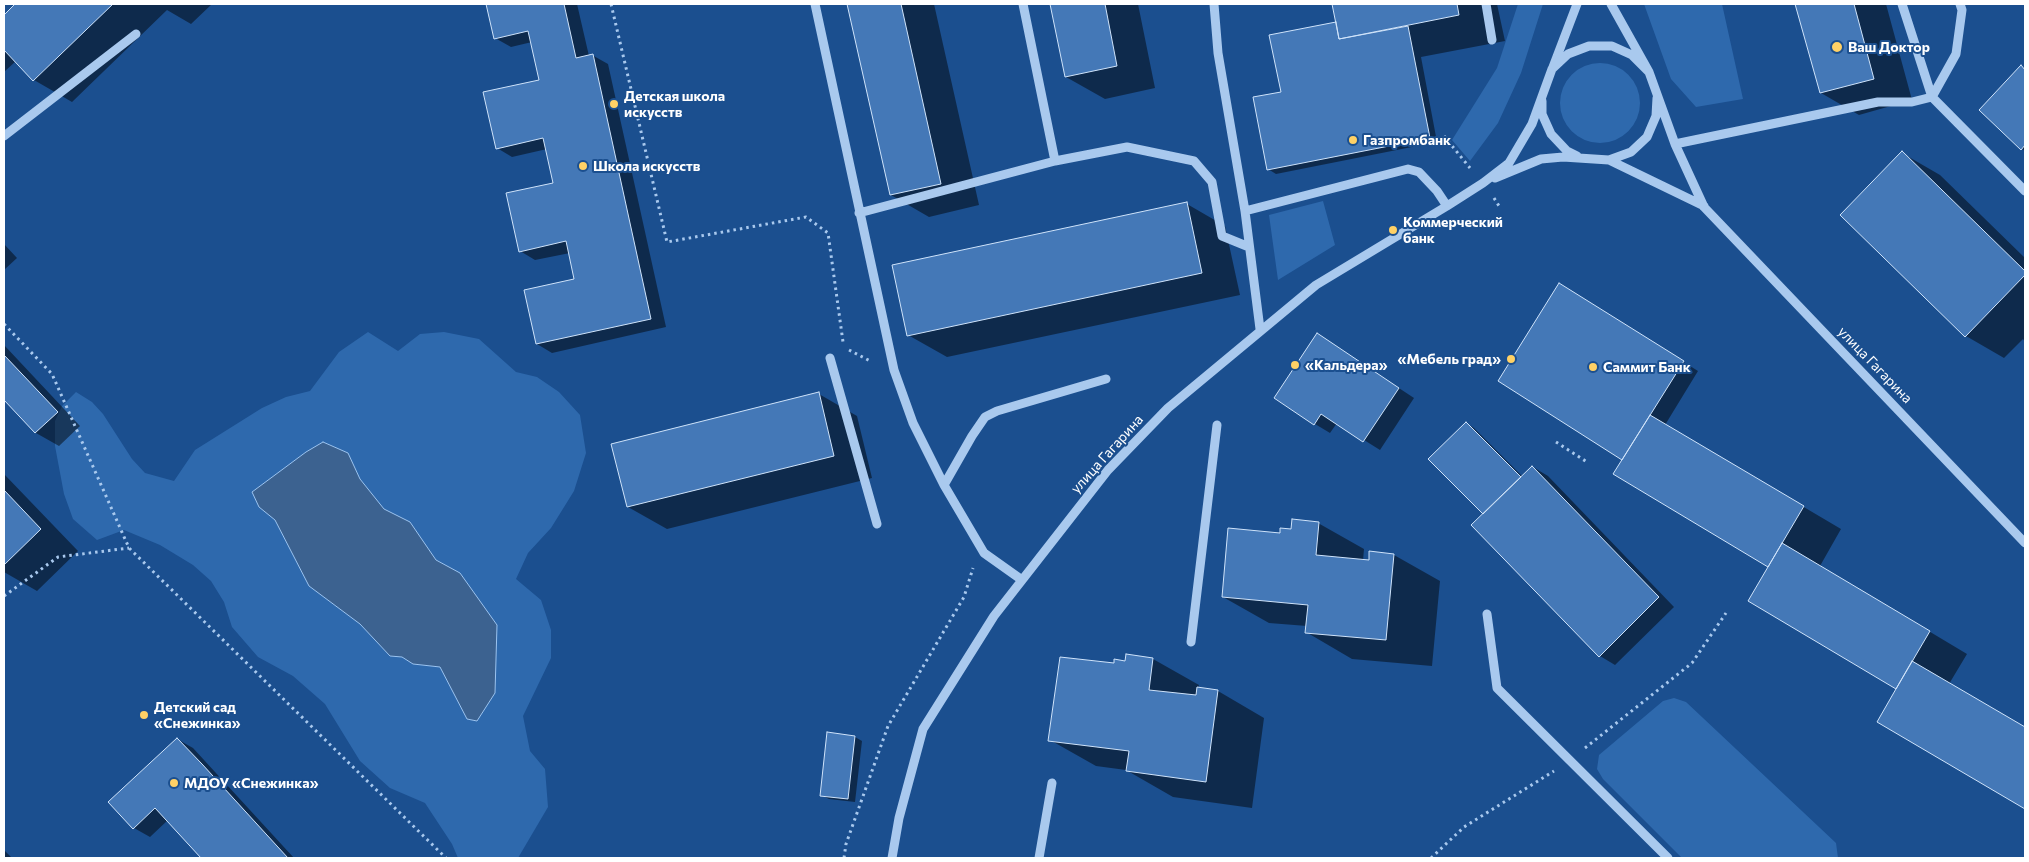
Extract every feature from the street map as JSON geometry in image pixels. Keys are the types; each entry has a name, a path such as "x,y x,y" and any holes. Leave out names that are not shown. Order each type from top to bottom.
{"street":[{"path":"815,4 894,370 913,423 944,485 984,553 1022,580"},
{"path":"1023,4 1055,161"},
{"path":"1214,4 1218,53 1244,212 1260,329"},
{"path":"1486,4 1492,40"},
{"path":"1483,183 1508,163 1532,124 1542,91 1577,4"},
{"path":"1611,4 1649,72 1675,144 1704,206"},
{"path":"1902,4 1932,97 2025,191"},
{"path":"1675,144 1878,102 1912,102 1932,97 1956,54 1962,10 1960,4"},
{"path":"4,136 136,34"},
{"path":"1552,69 1568,54 1589,46 1612,46 1632,55 1649,72"},
{"path":"1542,91 1542,114 1550,134 1568,151 1587,160"},
{"path":"1483,183 1541,159 1563,157 1609,160 1631,152 1647,137 1656,116 1657,92"},
{"path":"859,213 1055,161 1127,147 1194,161 1212,182 1222,236 1249,247"},
{"path":"1609,160 1704,206"},
{"path":"1244,212 1408,169 1419,172 1437,190 1447,206"},
{"name":"улица Гагарина","path":"892,858 899,818 923,729 994,616 1108,470 1168,408 1217,369 1260,329 1316,285 1483,183"},
{"name":"улица Гагарина","path":"1704,206 2025,543"},
{"path":"830,358 877,524"},
{"path":"944,485 985,417 997,411 1106,379"},
{"path":"1191,642 1216,425"},
{"path":"1487,614 1497,688 1668,858"},
{"path":"1039,858 1052,783"}],"path":[{"path":"612,4 667,242 806,218"},
{"path":"4,324 52,374 129,548 446,858"},
{"path":"1556,442 1587,462"},
{"path":"4,596 58,558 129,548"},
{"path":"844,858 846,844 888,726 964,598"},
{"path":"1431,858 1464,827 1570,761 1692,663 1726,613"}],"shaded area":[{"path":"1518,4 1543,4 1521,73 1498,123 1470,161 1452,140 1497,68"},
{"path":"1644,4 1722,4 1743,99 1696,107 1671,79"},
{"path":"1600,63 1615,66 1628,75 1637,88 1640,103 1637,118 1628,131 1615,140 1600,143 1585,140 1572,131 1563,118 1560,103 1563,88 1572,75 1585,66"},
{"path":"1323,201 1335,245 1278,280 1269,215"},
{"path":"368,332 398,351 420,334 444,332 479,339 516,372 537,377 559,392 580,415 586,453 574,491 551,528 528,553 516,579 541,600 551,630 551,658 523,716 530,751 545,769 548,807 518,858 458,858 452,844 425,803 390,788 360,761 325,704 293,676 258,657 232,627 224,602 211,581 193,565 160,545 124,530 97,540 73,519 64,494 55,446 55,421 62,406 76,392 92,402 103,414 132,459 145,473 174,481 195,450 262,408 286,397 310,391 339,352","holes":["323,442 348,453 360,479 384,509 410,522 436,560 460,573 497,625 495,693 477,721 467,719 440,667 413,664 402,657 390,656 360,624 309,586 275,520 252,492 306,452"]},
{"path":"323,442 348,453 360,479 384,509 410,522 436,560 460,573 497,625 495,693 477,721 467,719 440,667 413,664 402,657 390,656 360,624 309,586 275,520 259,507 252,492 306,452"},
{"path":"1674,698 1686,702 1836,843 1838,858 1682,858 1603,779 1597,769 1599,755 1663,701"}],"building":[{"path":"15,4 113,4 33,81 4,50 4,15"},
{"name":"Школа искусств","path":"486,4 564,4 576,58 593,54 651,319 536,344 524,290 574,279 566,241 519,252 506,193 553,183 543,138 496,149 483,92 539,80 528,31 494,39"},
{"path":"847,4 901,4 941,184 890,195"},
{"path":"1050,4 1105,4 1117,66 1065,77"},
{"path":"1332,4 1457,4 1459,15 1339,39"},
{"path":"1795,4 1854,4 1874,79 1820,93"},
{"path":"1336,22 1339,39 1408,26 1430,138 1267,170 1253,97 1281,92 1269,35"},
{"path":"2021,65 2025,70 2025,145 2021,150 1979,110"},
{"path":"1902,151 2025,271 2025,275 1965,337 1840,215"},
{"path":"1187,202 1202,273 907,336 892,265"},
{"name":"Саммит Банк","path":"1559,283 1684,361 1622,460 1498,381"},
{"path":"1317,333 1399,388 1363,442 1321,414 1314,425 1274,398"},
{"path":"4,355 58,412 35,433 4,400"},
{"path":"819,392 834,456 627,507 611,444"},
{"path":"1650,415 1804,506 1768,567 1613,474"},
{"path":"1466,422 1521,477 1483,514 1428,459"},
{"path":"1532,466 1659,597 1599,657 1471,525"},
{"path":"4,490 41,529 4,565"},
{"path":"1292,519 1319,522 1316,555 1369,560 1369,551 1394,554 1386,640 1305,633 1308,605 1222,597 1228,528 1280,533 1280,528 1291,529"},
{"path":"1782,543 1930,631 1896,689 1748,601"},
{"path":"1126,654 1153,658 1149,690 1196,695 1197,687 1218,690 1206,782 1126,771 1129,751 1048,741 1060,657 1114,663 1114,659 1125,661"},
{"path":"1912,661 2025,727 2025,809 1877,722"},
{"path":"827,732 855,736 848,799 820,796"},
{"name":"МДОУ «Снежинка»","path":"177,738 288,858 201,858 155,808 133,829 108,802"}],"place":[{"name":"Ваш Доктор","path":"1837,47"},
{"name":"Детская школа искусств","path":"614,104"},
{"name":"Газпромбанк","path":"1353,140"},
{"name":"Школа искусств","path":"583,166"},
{"name":"Коммерческий банк","path":"1393,230"},
{"name":"«Мебель град»","path":"1511,359"},
{"name":"«Кальдера»","path":"1295,365"},
{"name":"Саммит Банк","path":"1593,367"},
{"name":"Детский сад «Снежинка»","path":"144,715"},
{"name":"МДОУ «Снежинка»","path":"174,783"}]}
